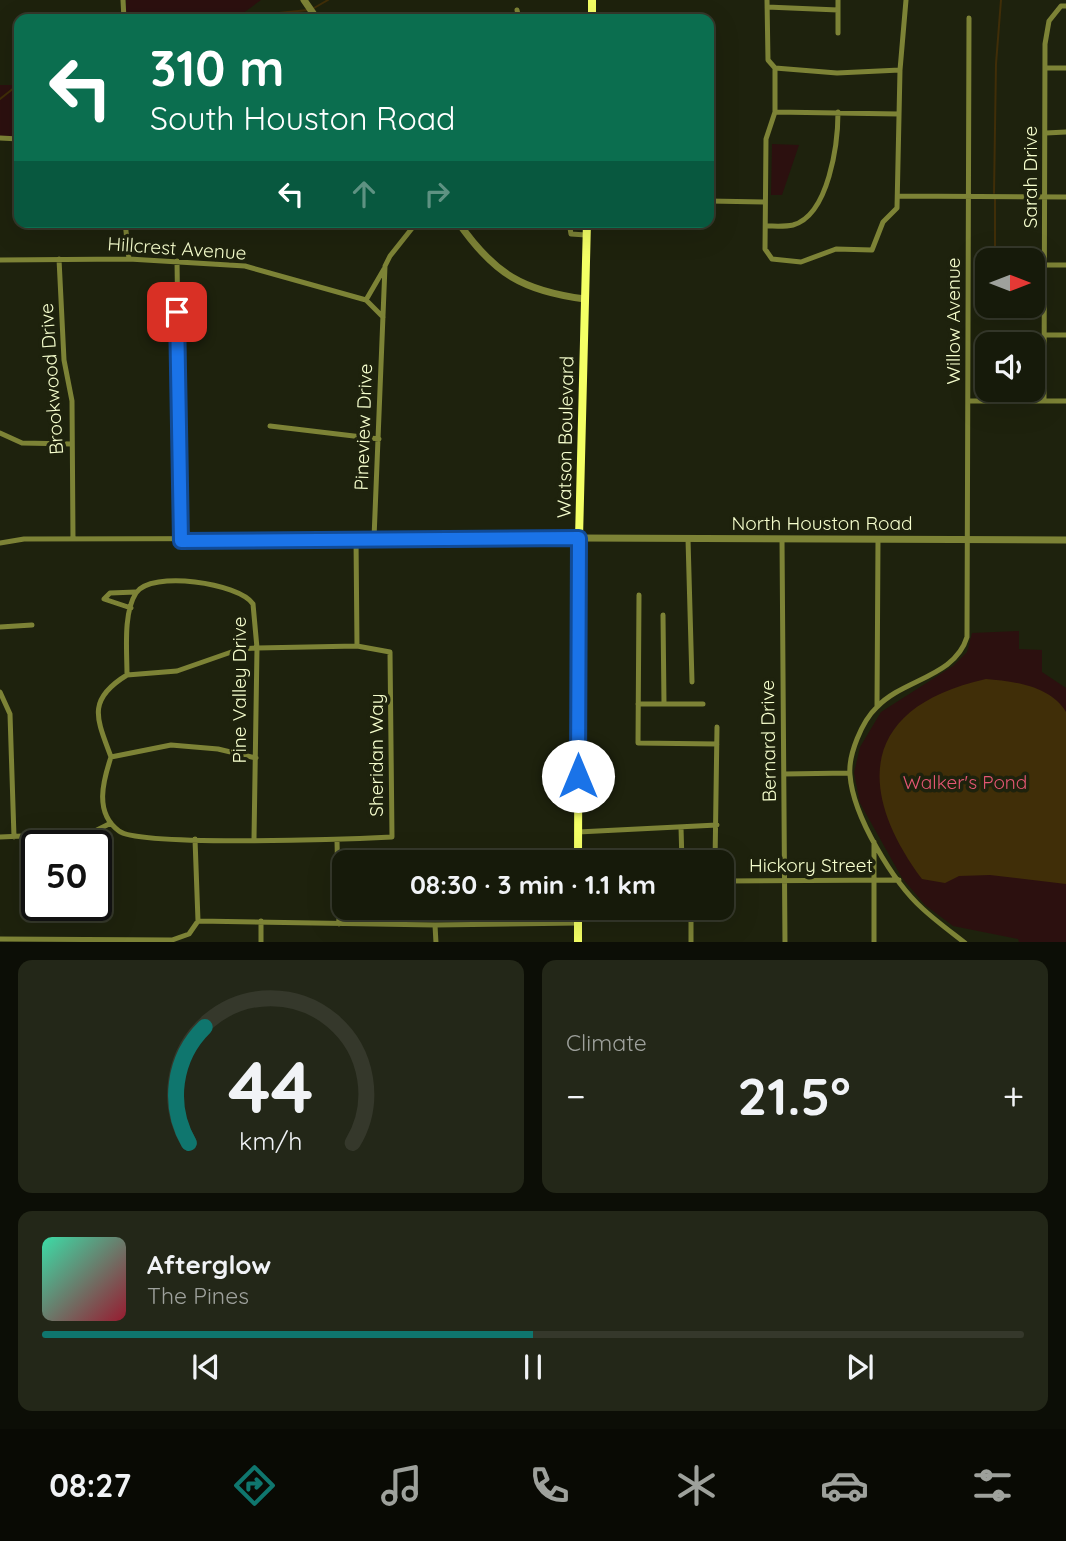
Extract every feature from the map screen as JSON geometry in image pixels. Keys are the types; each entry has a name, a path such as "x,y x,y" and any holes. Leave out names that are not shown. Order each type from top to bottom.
{"main road":[{"name":"Watson Boulevard","path":"578,850 579,538 587,228"},
{"path":"578,923 578,942"}],"street":[{"path":"838,0 838,33"},
{"path":"838,10 767,4 768,56 775,68 775,112 767,130 765,249 768,256 778,261 801,262 846,248 872,250 883,222 897,208 900,70 906,0"},
{"name":"Sarah Drive","path":"1045,265 1045,44 1049,21 1061,6 1066,6"},
{"path":"517,10 518,14"},
{"name":"Willow Avenue","path":"877,706 944,667 962,652 968,624 969,18"},
{"path":"775,68 837,73 900,70"},
{"path":"1046,68 1066,68"},
{"path":"775,112 899,114"},
{"path":"765,226 794,225 816,205 835,159 838,112"},
{"path":"1046,132 1066,132"},
{"path":"898,196 1066,197"},
{"path":"714,201 764,202"},
{"path":"126,228 129,259"},
{"path":"366,300 390,256 412,228"},
{"path":"463,228 489,261 513,279 551,295 585,299"},
{"path":"570,228 571,234 586,235"},
{"name":"Brookwood Drive","path":"59,258 65,360 72,401 73,539"},
{"name":"Hillcrest Avenue","path":"0,260 129,259 245,266 366,300 383,317"},
{"path":"177,261 181,541"},
{"path":"1045,265 1066,265"},
{"name":"Pineview Drive","path":"374,538 385,266"},
{"path":"1045,335 1066,335"},
{"path":"968,401 975,401"},
{"path":"1045,401 1066,401"},
{"path":"270,426 379,439"},
{"path":"0,433 22,443 72,444"},
{"path":"356,538 357,646"},
{"path":"0,543 24,539 181,541 579,538"},
{"name":"North Houston Road","path":"579,538 1066,540"},
{"path":"688,538 692,682"},
{"name":"Bernard Drive","path":"782,539 785,942"},
{"path":"878,539 877,706 855,747 849,773 857,806 874,842 899,880 922,908 964,942"},
{"name":"Pine Valley Drive","path":"131,608 104,599 110,593 136,592 145,585 174,581 223,586 248,596 256,611 254,839"},
{"path":"136,592 131,608 127,675 103,695 97,708 97,720 111,757 102,793 103,805 111,823 120,832 134,837 337,841 339,924"},
{"path":"639,595 638,743 717,744"},
{"path":"663,615 664,704"},
{"path":"0,628 32,625"},
{"name":"Sheridan Way","path":"127,675 177,671 240,649 357,646 386,649 392,657 392,837 337,841"},
{"path":"0,691 10,714 14,837"},
{"path":"638,704 703,704"},
{"path":"716,850 717,727"},
{"path":"111,757 171,746 218,749 256,758"},
{"path":"784,774 849,773"},
{"path":"0,837 91,833 111,823"},
{"path":"578,832 717,825"},
{"path":"681,827 682,850"},
{"path":"0,939 126,942 180,938 189,934 198,921 195,839"},
{"path":"874,842 874,942"},
{"name":"Hickory Street","path":"734,881 899,880"},
{"path":"691,920 691,942"},
{"path":"198,921 435,925 578,923"},
{"path":"261,921 261,942"},
{"path":"435,925 436,942"}],"green space":[{"path":"126,0 261,0 242,14 126,14"},
{"path":"0,85 14,85 14,138 0,137"},
{"path":"772,144 799,145 782,195 771,195"},
{"name":"Walker's Pond","path":"1019,631 1019,649 1042,650 1042,672 1066,688 1066,942 1019,942 1018,939 953,926 925,905 902,878 860,803 854,773 860,747 881,712 953,666 967,652 972,633"}],"shaded area":[{"name":"Walker's Pond","path":"986,679 1030,686 1051,696 1066,712 1066,884 990,875 959,876 945,883 922,879 900,845 886,812 880,782 882,754 894,730 915,709 945,692"}],"waterway":[{"path":"314,8 328,0"},
{"path":"994,193 996,64 1001,0"},
{"path":"268,14 308,10"},
{"path":"0,99 14,88"},
{"path":"995,199 995,248"}],"route":[{"path":"177,312 181,541 579,538 578,776"}]}
